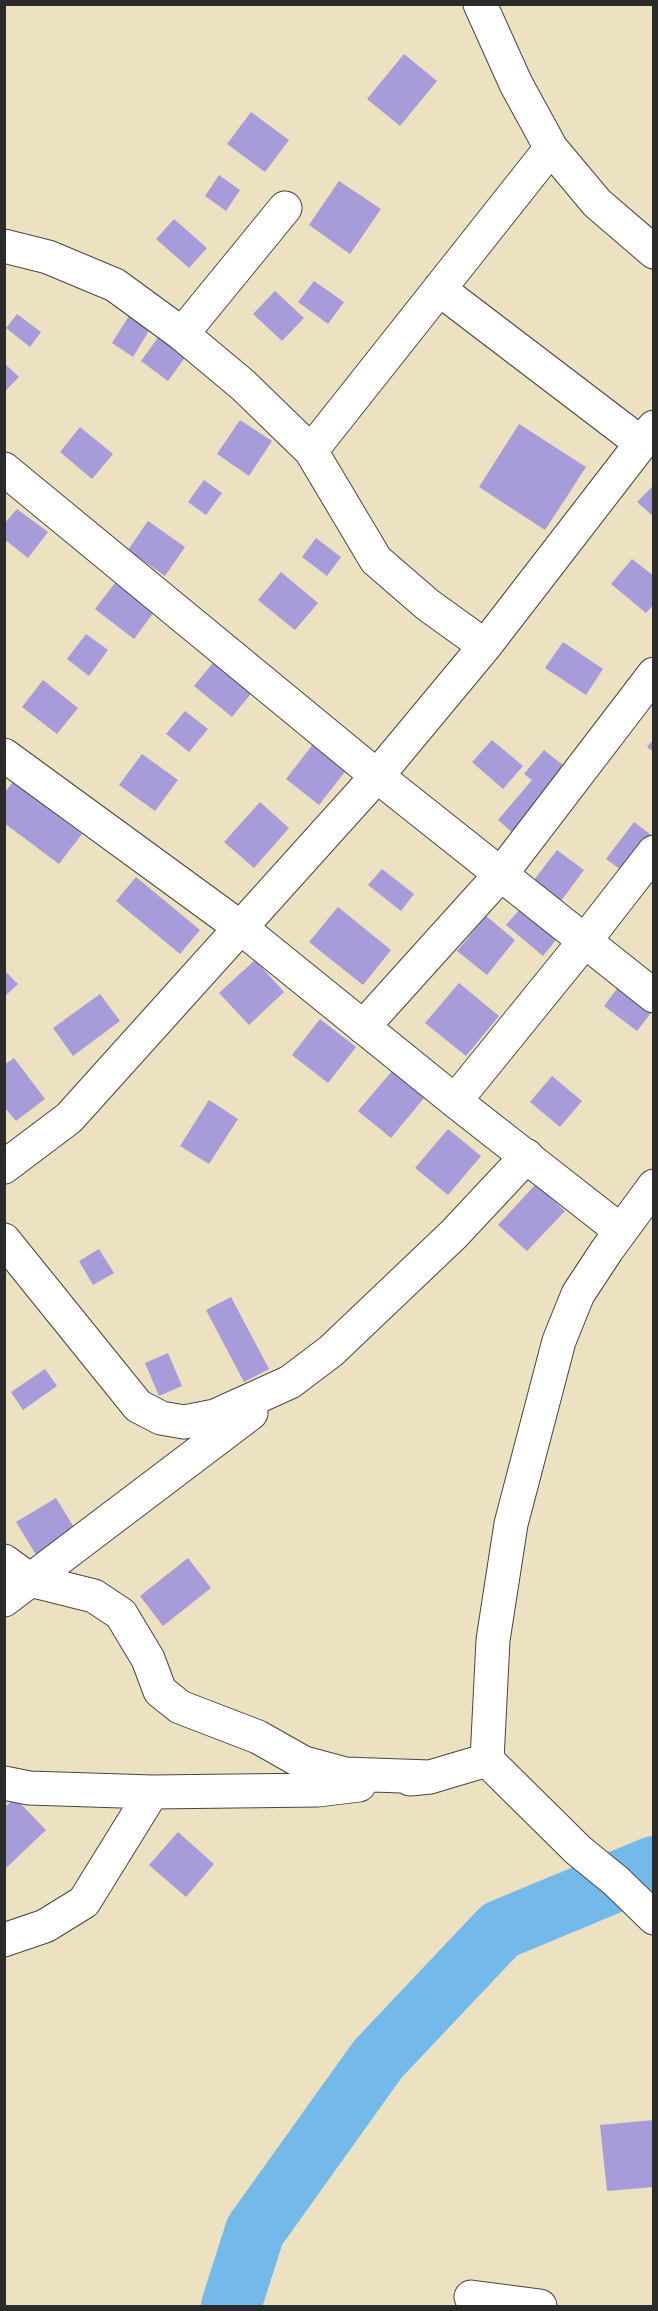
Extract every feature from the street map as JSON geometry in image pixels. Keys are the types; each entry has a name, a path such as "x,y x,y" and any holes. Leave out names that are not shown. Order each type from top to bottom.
{"street":[{"path":"480,4 516,84 550,148 597,203 654,252"},
{"path":"311,450 550,148"},
{"path":"182,334 285,208"},
{"path":"4,246 48,257 115,285 182,334 243,385 311,450 376,560 428,605 485,646"},
{"path":"4,1167 69,1118 376,776 485,646 647,435 439,289"},
{"path":"4,469 376,776 654,996"},
{"path":"363,1027 501,874 654,674"},
{"path":"4,755 241,928 455,1101 621,1231"},
{"path":"455,1101 654,852"},
{"path":"4,1600 332,1351 393,1294 527,1156"},
{"path":"654,1186 578,1294 559,1341 511,1524 493,1640 487,1760 578,1850 616,1881 654,1918"},
{"path":"4,1240 138,1406 162,1418 184,1422 215,1416 290,1382"},
{"path":"4,1561 30,1580 94,1596 121,1614 148,1659 160,1691 180,1707 258,1737 304,1763 345,1774 430,1777"},
{"path":"4,1783 29,1788 152,1792 318,1790 430,1777 487,1760"},
{"path":"4,1940 45,1926 84,1902 152,1792"},
{"path":"471,2297 540,2307"}],"building":[{"path":"404,54 437,81 400,126 367,99"},
{"path":"251,112 289,140 265,172 227,144"},
{"path":"219,175 240,190 226,211 205,196"},
{"path":"339,181 381,209 350,254 309,225"},
{"path":"174,219 207,248 189,268 156,239"},
{"path":"314,281 344,302 328,324 298,302"},
{"path":"275,291 304,318 282,341 253,314"},
{"path":"132,311 153,324 133,357 112,343"},
{"path":"17,314 41,332 30,347 6,328"},
{"path":"162,332 189,352 168,381 141,361"},
{"path":"4,363 19,377 4,392"},
{"path":"240,420 272,441 249,476 217,454"},
{"path":"519,424 586,467 545,530 479,487"},
{"path":"80,427 113,454 92,479 60,452"},
{"path":"204,480 222,493 206,515 188,502"},
{"path":"654,485 654,517 637,502"},
{"path":"17,509 48,532 28,558 4,539 4,524"},
{"path":"148,521 185,547 165,576 128,550"},
{"path":"316,538 341,557 327,576 302,557"},
{"path":"632,559 654,576 654,604 646,613 611,584"},
{"path":"281,572 318,603 295,630 258,600"},
{"path":"115,583 154,612 134,639 95,609"},
{"path":"86,634 108,650 89,676 67,659"},
{"path":"563,642 603,669 586,695 545,668"},
{"path":"216,659 254,690 232,717 194,686"},
{"path":"43,680 78,708 57,734 22,707"},
{"path":"185,711 208,729 189,752 166,734"},
{"path":"654,739 654,752 647,747"},
{"path":"492,740 523,766 503,789 472,762"},
{"path":"314,743 347,769 319,805 286,779"},
{"path":"544,750 574,774 520,839 498,820 532,780 524,774"},
{"path":"142,754 178,780 155,811 119,785"},
{"path":"13,782 82,834 59,864 4,823 4,793"},
{"path":"260,802 289,828 254,868 224,842"},
{"path":"634,822 651,835 624,872 606,859"},
{"path":"557,850 584,870 561,901 534,880"},
{"path":"382,869 414,894 401,911 368,885"},
{"path":"136,877 200,930 180,954 116,901"},
{"path":"528,900 564,930 543,956 506,925"},
{"path":"338,907 391,950 363,985 309,942"},
{"path":"486,916 515,940 487,975 457,951"},
{"path":"255,960 284,992 249,1025 219,993"},
{"path":"4,970 18,984 4,997"},
{"path":"625,978 654,1009 637,1031 604,1006"},
{"path":"459,983 499,1016 466,1056 425,1023"},
{"path":"100,994 120,1021 73,1056 53,1028"},
{"path":"320,1019 356,1047 328,1083 292,1055"},
{"path":"14,1058 45,1099 16,1121 4,1107 4,1065"},
{"path":"392,1071 424,1098 391,1138 358,1111"},
{"path":"552,1076 582,1101 560,1127 530,1102"},
{"path":"209,1100 238,1119 209,1164 180,1146"},
{"path":"448,1129 481,1156 448,1195 415,1168"},
{"path":"536,1184 565,1211 527,1251 498,1225"},
{"path":"99,1249 114,1273 93,1285 79,1261"},
{"path":"231,1297 269,1369 244,1382 206,1310"},
{"path":"168,1353 182,1386 159,1396 145,1363"},
{"path":"45,1369 57,1386 23,1410 11,1392"},
{"path":"56,1498 78,1534 38,1558 16,1522"},
{"path":"188,1558 211,1588 163,1626 140,1596"},
{"path":"15,1798 46,1830 4,1870 4,1808"},
{"path":"178,1832 214,1864 186,1897 149,1865"},
{"path":"654,2120 654,2187 607,2191 600,2125"}],"waterway":[{"path":"231,2306 255,2231 378,2059 500,1930 654,1866"}]}
